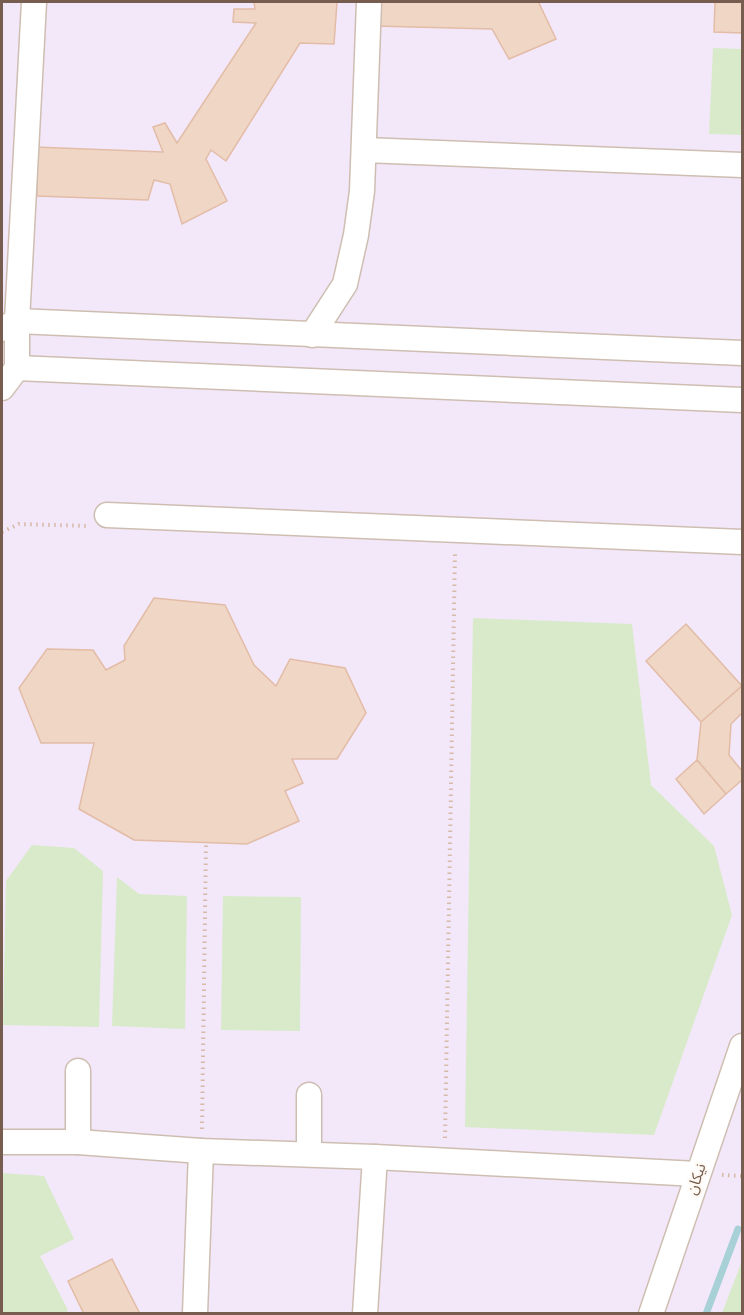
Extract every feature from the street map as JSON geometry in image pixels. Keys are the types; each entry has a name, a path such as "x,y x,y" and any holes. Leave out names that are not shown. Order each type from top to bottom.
{"lane":[{"path":"2,388 17,368 9,325 34,2"},
{"path":"312,335 345,284 359,213 364,150 369,2"},
{"path":"364,150 742,165"},
{"path":"9,325 742,353"},
{"path":"17,368 742,400"},
{"path":"107,515 742,542"},
{"name":"نیکان","path":"651,1314 742,1046"},
{"path":"78,1071 78,1142"},
{"path":"309,1095 309,1154"},
{"path":"2,1142 78,1142 201,1151 445,1160 698,1174"},
{"path":"195,1314 201,1151"},
{"path":"365,1314 375,1157"}],"path":[{"path":"2,532 19,524 106,527 107,515"},
{"path":"445,1160 456,530"},
{"path":"201,1151 206,842"}],"shaded area":[{"path":"2,2 742,2 742,1313 2,1313"}],"green space":[{"path":"713,48 742,49 742,135 709,134"},
{"path":"473,618 632,624 651,785 714,846 732,915 654,1135 465,1127"},
{"path":"32,845 74,848 103,871 99,1027 3,1025 6,881"},
{"path":"117,877 139,894 187,896 185,1029 112,1026"},
{"path":"223,896 301,897 300,1031 221,1030"},
{"path":"2,1173 44,1176 74,1239 40,1256 68,1310 66,1313 2,1313"},
{"path":"742,1261 742,1313 722,1313"}],"building":[{"path":"254,2 337,2 334,44 300,43 226,161 211,150 206,159 227,201 182,224 170,184 154,180 148,200 37,196 35,147 163,152 153,127 165,123 177,143 256,23 233,22 234,9 255,9"},
{"path":"376,2 541,2 539,3 556,39 509,59 492,29 375,26"},
{"path":"715,2 742,2 742,33 714,32"},
{"path":"154,598 225,605 254,665 276,686 290,659 345,668 366,713 337,759 292,759 303,783 285,791 299,821 247,844 134,840 79,809 94,743 41,743 19,688 47,649 93,650 106,670 125,660 124,646"},
{"path":"686,624 742,686 701,722 646,661"},
{"path":"742,686 742,713 731,724 729,755 742,771 742,780 726,794 697,760 701,722"},
{"path":"697,760 726,794 704,814 676,779"},
{"path":"112,1259 140,1314 84,1314 68,1281"}],"waterway":[{"path":"706,1314 738,1229"}]}
